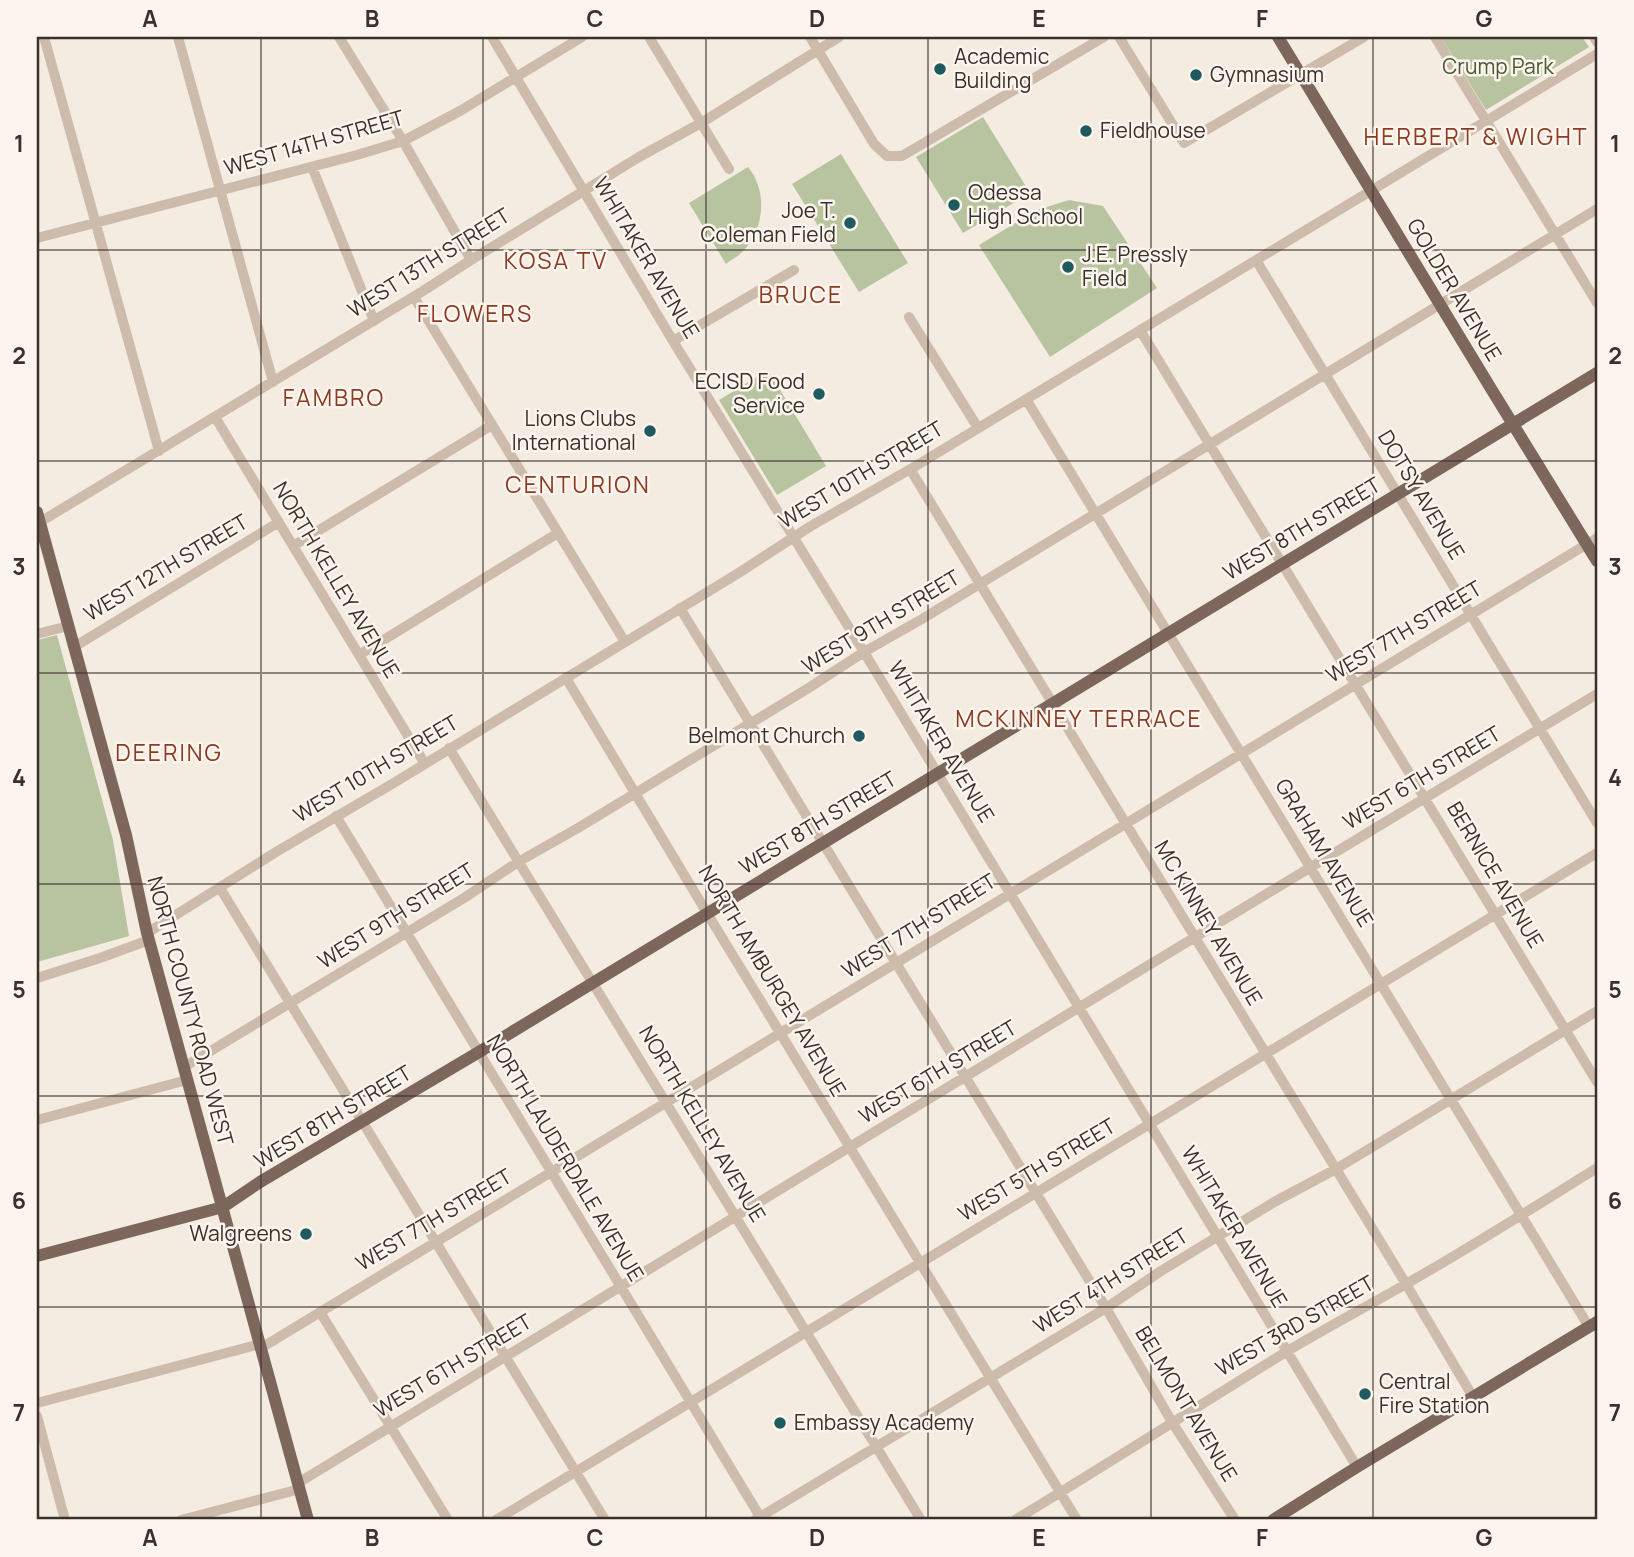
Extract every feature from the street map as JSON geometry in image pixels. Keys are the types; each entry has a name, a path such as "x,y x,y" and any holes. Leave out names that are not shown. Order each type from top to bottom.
{"main road":[{"name":"GOLDER AVENUE","path":"1278,37 1513,423 1592,541 1597,561"},
{"name":"WEST 8TH STREET","path":"37,1256 223,1206 1597,373"},
{"name":"NORTH COUNTY ROAD WEST","path":"38,517 126,835 148,936 308,1520"},
{"path":"1273,1520 1593,1325"}],"street":[{"path":"44,37 159,451"},
{"path":"178,37 273,382"},
{"path":"339,37 471,260"},
{"name":"WHITAKER AVENUE","path":"492,37 673,341 1357,1467"},
{"name":"WEST 14TH STREET","path":"37,238 403,141 460,111 582,37"},
{"path":"649,37 729,169"},
{"path":"810,37 863,127 874,144 887,156 904,155 1104,37"},
{"name":"WEST 13TH STREET","path":"38,517 159,451 839,37"},
{"path":"1119,37 1184,143 1364,37"},
{"path":"1435,37 1597,303"},
{"path":"1594,37 1597,43"},
{"name":"WEST 10TH STREET","path":"37,978 100,958 148,936 335,816 425,764 850,502 910,469 1597,54"},
{"path":"312,167 374,321"},
{"name":"WEST 9TH STREET","path":"37,1120 186,1074 290,1003 464,898 518,862 1597,209"},
{"name":"DOTSY AVENUE","path":"1256,260 1597,822"},
{"path":"673,341 794,270"},
{"path":"414,297 625,642"},
{"path":"909,317 978,428"},
{"name":"BERNICE AVENUE","path":"1140,330 1597,1082"},
{"name":"GRAHAM AVENUE","path":"1026,399 1451,1100 1593,1325"},
{"name":"NORTH KELLEY AVENUE","path":"215,417 425,764"},
{"path":"293,547 492,425"},
{"name":"MC KINNEY AVENUE","path":"910,469 1473,1397"},
{"name":"WEST 12TH STREET","path":"74,647 279,522"},
{"path":"359,655 558,533"},
{"name":"WEST 7TH STREET","path":"37,1402 261,1346 1592,541"},
{"name":"BELMONT AVENUE","path":"680,608 1106,1308 1172,1422 1234,1520"},
{"path":"37,634 68,626"},
{"name":"NORTH AMBURGEY AVENUE","path":"566,678 1077,1520"},
{"name":"WEST 6TH STREET","path":"181,1520 299,1486 390,1427 1078,1007 1597,694"},
{"name":"NORTH KELLEY AVENUE","path":"449,748 920,1520"},
{"name":"NORTH LAUDERDALE AVENUE","path":"335,816 759,1519"},
{"name":"WEST 5TH STREET","path":"496,1520 1597,853"},
{"path":"220,888 605,1520"},
{"name":"WEST 4TH STREET","path":"759,1519 1276,1201 1336,1169 1597,1011"},
{"name":"WEST 3RD STREET","path":"1015,1520 1287,1352 1406,1284 1597,1168"},
{"path":"320,1312 447,1520"},
{"path":"37,1416 65,1520"}],"green space":[{"name":"Crump Park","path":"1441,37 1582,37 1589,47 1486,110"},
{"path":"983,117 1030,193 963,233 916,157"},
{"name":"Joe T. Coleman Field","path":"841,154 908,263 859,292 792,184"},
{"path":"748,167 759,188 759,224 748,245 726,264 689,203"},
{"name":"J.E. Pressly Field","path":"1069,200 1103,206 1157,288 1050,357 979,245 1037,210"},
{"path":"768,370 826,466 777,495 719,400"},
{"path":"57,635 113,840 129,936 37,962 37,640"}],"place":[{"name":"Academic Building","path":"940,69"},
{"name":"Gymnasium","path":"1196,75"},
{"name":"Fieldhouse","path":"1086,131"},
{"name":"Odessa High School","path":"954,205"},
{"name":"Joe T. Coleman Field","path":"850,223"},
{"name":"J.E. Pressly Field","path":"1068,267"},
{"name":"ECISD Food Service","path":"819,394"},
{"name":"Lions Clubs International","path":"650,431"},
{"name":"Belmont Church","path":"859,736"},
{"name":"Walgreens","path":"306,1234"},
{"name":"Central Fire Station","path":"1365,1394"},
{"name":"Embassy Academy","path":"780,1423"}],"district":[{"name":"HERBERT & WIGHT","path":"1476,137"},
{"name":"KOSA TV","path":"556,261"},
{"name":"BRUCE","path":"801,295"},
{"name":"FLOWERS","path":"475,314"},
{"name":"FAMBRO","path":"334,398"},
{"name":"CENTURION","path":"578,485"},
{"name":"MCKINNEY TERRACE","path":"1079,719"},
{"name":"DEERING","path":"169,753"}]}
